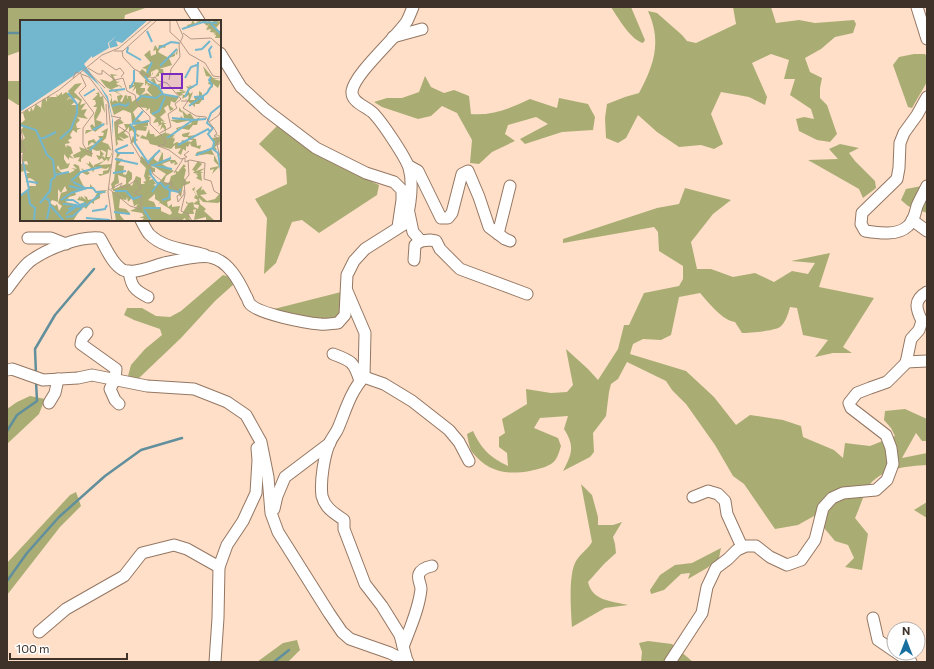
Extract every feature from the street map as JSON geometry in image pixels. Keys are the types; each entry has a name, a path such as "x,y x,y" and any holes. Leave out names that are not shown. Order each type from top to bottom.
{"street":[{"path":"190,7 198,20"},
{"path":"142,221 148,233 170,247 188,250 210,257 222,263 234,274 250,304 259,310 283,317 321,324 338,323 345,315 347,275 354,261 365,249 406,223 409,213 411,176 409,166 388,132 372,112 357,102 352,94 354,86 363,72 407,21 413,7"},
{"path":"917,7 927,39"},
{"path":"392,38 422,29"},
{"path":"221,55 241,87 266,110 316,148 366,173 394,182 402,190 402,200 397,229"},
{"path":"927,97 917,115 904,133 900,143 897,179 862,212 860,224 865,231 878,233 896,232 908,227 927,186"},
{"path":"409,166 418,171 441,218 448,218 452,213 462,174 468,171 489,227 510,241"},
{"path":"498,234 510,186"},
{"path":"409,213 413,232 421,241"},
{"path":"912,220 927,231"},
{"path":"7,289 28,263 47,251 92,237 100,238 110,256 124,271 136,271 165,263 210,257"},
{"path":"28,238 51,238 66,244"},
{"path":"414,260 415,246 421,241 436,241 440,249 460,269 527,294"},
{"path":"130,271 131,283 139,292 148,296"},
{"path":"346,291 365,333 362,379 350,399 339,428 330,443 324,468 322,496 328,509 344,520 344,529 365,584 382,606 400,635 407,661"},
{"path":"670,662 702,613 707,587 716,568 737,550 746,546 756,546 770,557 787,565 801,560 815,540 823,508 832,498 843,493 876,490 887,480 893,464 891,448 886,435 851,408 849,403 857,393 887,382 906,362 911,339 919,330 922,321 917,310 917,302 923,294 927,292"},
{"path":"87,333 82,339 81,344 116,369 115,379 110,388 115,400 119,404"},
{"path":"333,354 349,359 362,379 384,384 412,400 449,430 459,442 469,461"},
{"path":"906,362 927,361"},
{"path":"7,370 12,369 43,380 92,375 147,386 194,389 227,402 246,416 261,442 268,477 272,515 278,532 342,632 350,639 390,653 407,661"},
{"path":"49,403 55,393 58,379"},
{"path":"215,662 219,567 227,545 242,521 256,493 258,460 255,432"},
{"path":"272,515 277,496 285,477 330,443"},
{"path":"694,497 708,491 718,494 725,501 727,514 742,547"},
{"path":"39,632 66,610 124,576 142,553 174,545 187,549 219,567"},
{"path":"403,647 415,616 421,588 418,578 420,572 432,566"},
{"path":"873,618 878,640 886,646"}],"green space":[{"path":"7,7 148,7 125,15 124,20 20,20 20,51 7,56"},
{"path":"611,7 631,7 645,40 643,43 638,41 629,33"},
{"path":"733,7 771,7 776,23 799,20 815,23 854,20 856,24 853,33 835,37 821,49 805,58 810,72 822,78 820,98 827,105 837,134 830,142 817,140 799,131 796,119 804,117 814,119 811,109 790,95 795,79 784,79 789,60 771,54 752,63 767,97 765,105 749,97 721,92 711,114 723,144 714,149 701,145 679,147 657,132 638,115 626,138 618,143 606,138 605,118 607,104 639,93 649,73 654,53 655,33 648,11 657,13 687,41 696,43 736,24"},
{"path":"914,54 925,54 927,57 927,82 912,108 908,107 893,65 899,57"},
{"path":"7,75 8,81 20,81 20,105 7,98"},
{"path":"425,76 431,87 444,93 454,90 469,96 471,114 494,113 530,99 557,108 559,98 588,104 595,117 593,130 562,132 525,144 520,139 548,124 536,117 508,125 505,134 515,141 492,152 479,164 470,163 472,140 457,113 442,106 431,116 418,119 382,107 374,102 387,98 402,98 419,92"},
{"path":"279,124 338,166 379,185 377,195 319,233 302,220 292,222 276,263 264,274 267,218 255,199 287,184 286,169 259,144"},
{"path":"840,144 859,148 849,153 875,181 876,188 863,198 859,189 808,160 838,159 829,149"},
{"path":"927,185 927,213 908,206 901,200 906,189"},
{"path":"685,188 731,200 713,214 691,242 697,269 711,269 733,277 755,273 774,282 792,271 808,274 815,263 791,261 830,253 819,287 874,298 843,347 852,353 833,353 815,357 828,340 803,335 797,308 790,307 784,323 780,327 762,332 742,333 735,322 730,321 721,315 700,293 679,297 671,335 661,340 643,339 633,344 630,354 686,371 714,397 736,425 750,415 783,420 801,426 803,437 834,450 843,458 845,443 870,446 895,436 891,428 884,420 885,411 905,409 927,419 927,441 922,441 916,433 902,458 927,453 927,465 904,467 882,474 870,484 864,495 855,518 868,534 862,570 845,567 854,558 848,545 835,541 814,516 798,525 775,529 744,484 733,476 715,445 686,404 672,390 666,381 627,362 618,379 611,384 606,416 593,433 594,452 590,457 563,471 571,450 570,440 564,429 568,416 540,418 534,428 558,438 561,446 555,461 544,467 530,471 513,473 505,472 491,468 484,464 471,450 467,434 473,431 487,452 508,466 507,453 499,447 499,437 505,433 502,419 527,404 526,389 551,393 567,392 573,385 566,349 598,380 618,349 624,325 629,325 644,293 679,286 683,279 683,266 659,251 658,232 654,227 563,243 563,239 657,208 679,204"},
{"path":"223,275 230,277 234,284 215,301 181,338 139,378 132,379 128,376 131,365 145,349 162,335 160,329 124,315 127,308 142,308 156,316 170,317 181,311"},
{"path":"341,292 341,315 335,320 322,320 270,310"},
{"path":"30,396 45,399 39,414 7,444 7,409"},
{"path":"581,484 592,495 598,517 598,525 613,525 622,522 613,537 616,553 588,582 590,588 598,597 628,605 605,608 572,627 571,584 573,567 578,558 592,542"},
{"path":"76,492 81,506 60,527 7,595 7,563 70,495"},
{"path":"927,502 927,518 914,510"},
{"path":"721,548 719,558 707,568 688,579 690,573 681,574 664,590 651,594 650,590 660,575 675,565 692,563"},
{"path":"297,640 300,650 288,662 257,662 283,643"},
{"path":"648,641 672,644 693,662 641,662 642,652 639,643"}],"waterway":[{"path":"7,33 20,33"},
{"path":"36,374 35,349 55,315 94,269"},
{"path":"7,431 17,415 37,401 36,381"},
{"path":"7,581 27,553 59,517 105,476 141,450 182,438"},
{"path":"274,662 289,650"}]}
